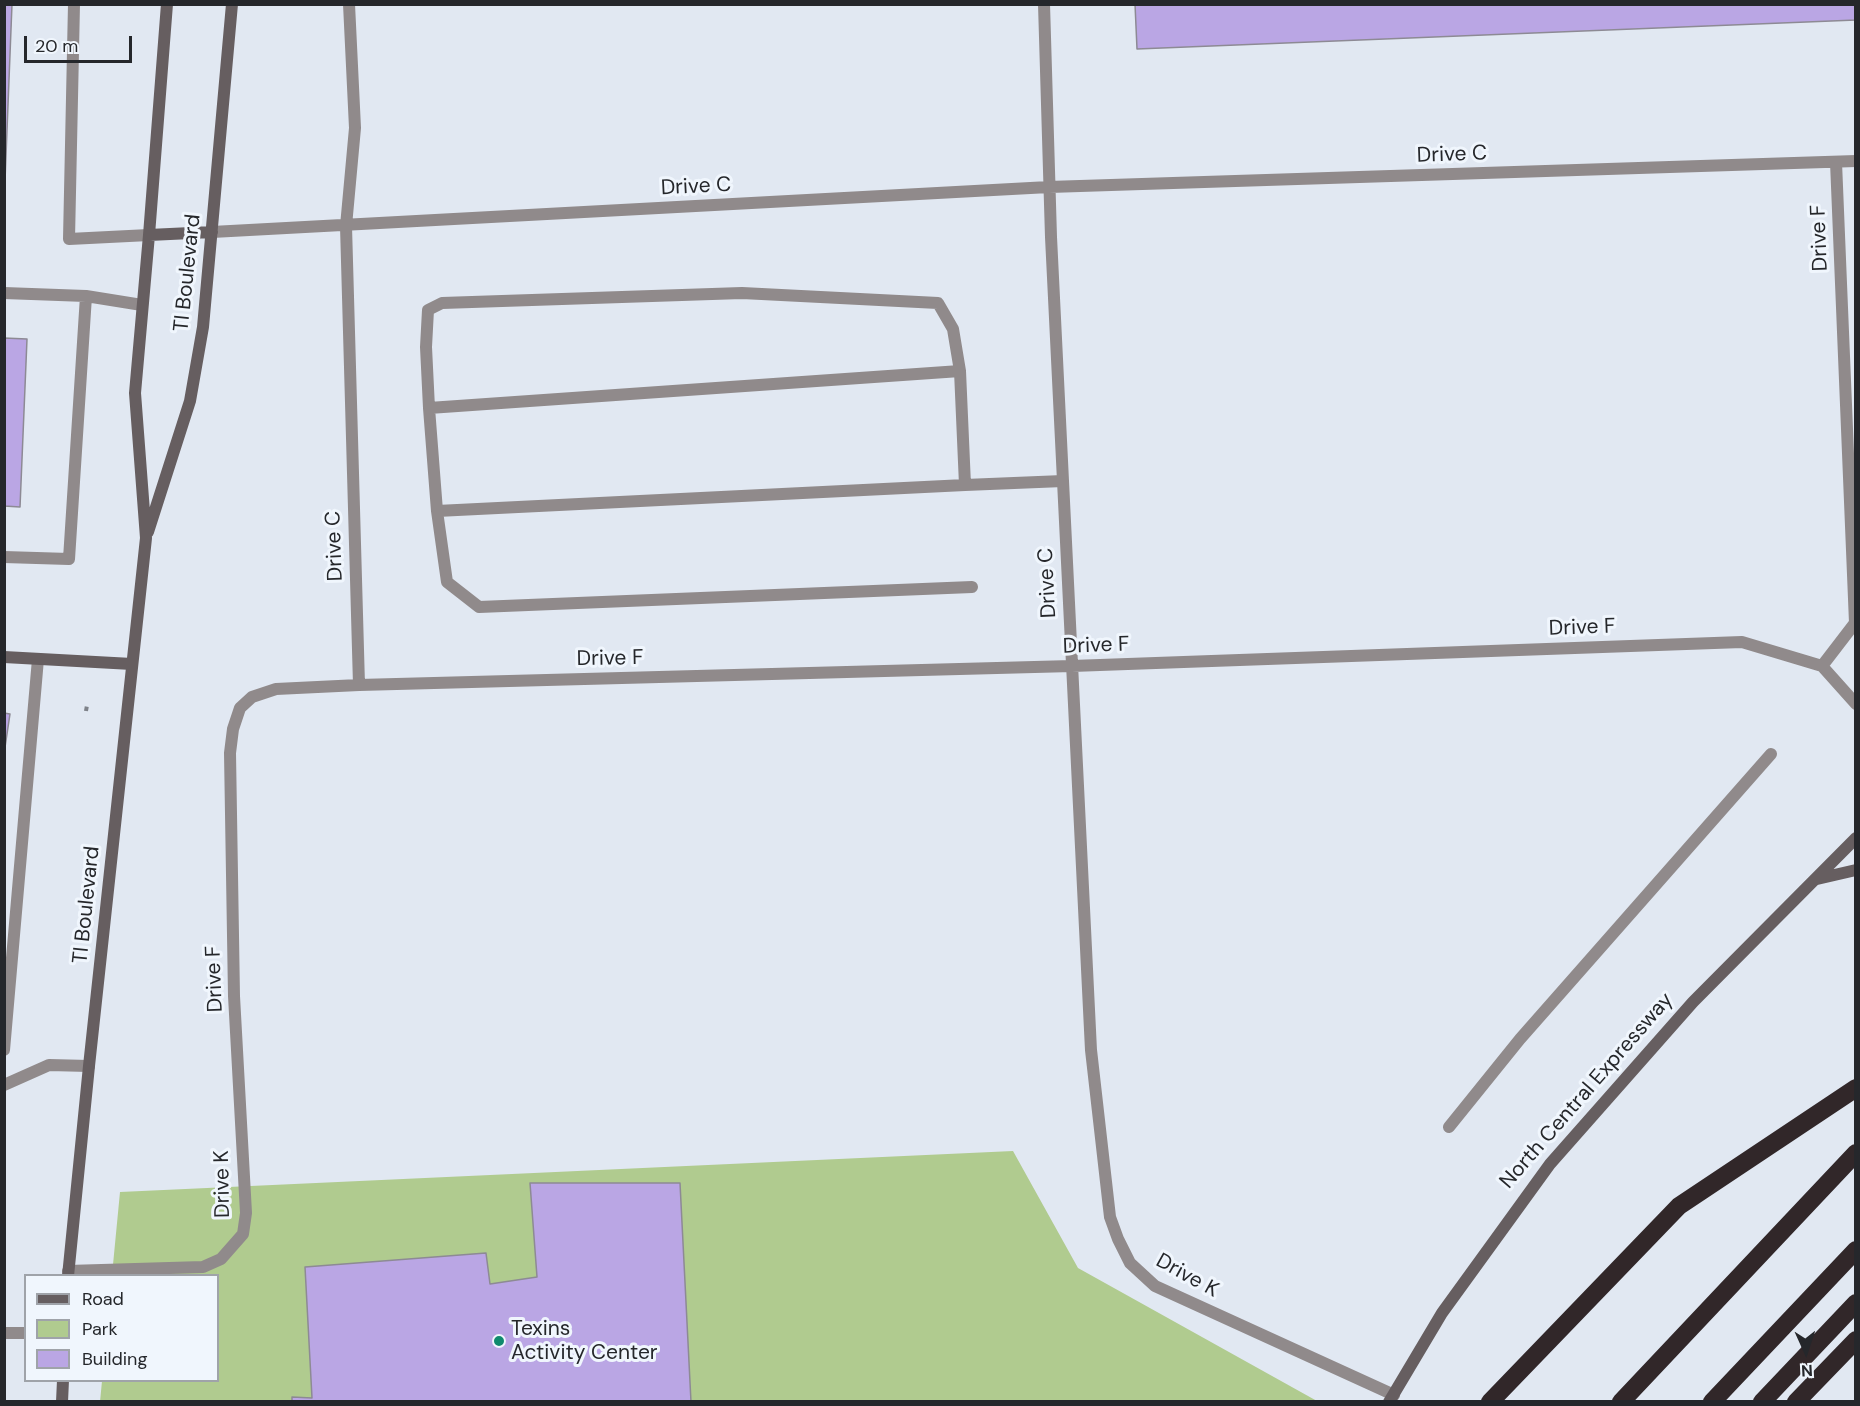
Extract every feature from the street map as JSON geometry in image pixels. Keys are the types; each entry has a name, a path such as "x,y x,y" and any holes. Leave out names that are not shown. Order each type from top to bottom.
{"highway":[{"path":"1491,1401 1679,1206 1856,1088"},
{"path":"1621,1401 1856,1153"},
{"path":"1712,1401 1856,1250"},
{"path":"1762,1401 1856,1302"},
{"path":"1796,1401 1856,1340"}],"street":[{"name":"TI Boulevard","path":"68,1273 146,538 135,393 167,4"},
{"name":"TI Boulevard","path":"146,538 190,401 202,327 232,4"},
{"path":"149,235 212,232"},
{"path":"4,657 132,664"},
{"name":"North Central Expressway","path":"1392,1398 1442,1313 1550,1164 1693,1002 1856,838"},
{"path":"1816,879 1856,870"},
{"path":"62,1401 63,1382"}],"lane":[{"path":"75,4 69,239 149,235"},
{"path":"346,226 355,128 349,4"},
{"name":"Drive C","path":"1044,4 1049,187 1091,1050"},
{"name":"Drive C","path":"212,232 1049,187 1856,161"},
{"name":"Drive F","path":"239,1089 234,996 230,753 233,729 240,708 252,698 276,689 1072,666 1742,642 1822,666 1855,623 1836,162"},
{"name":"Drive C","path":"346,226 358,685"},
{"path":"4,293 86,296 142,305"},
{"path":"965,485 960,371 954,328 938,303 742,293 442,303 428,310 426,346 429,408 437,511 447,582 479,607 972,587"},
{"path":"4,556 69,559 86,296"},
{"path":"429,408 960,371"},
{"path":"437,511 1063,481"},
{"path":"4,1050 38,659"},
{"path":"1822,666 1856,704"},
{"path":"1449,1127 1520,1038 1771,754"},
{"name":"Drive K","path":"1091,1050 1110,1217 1130,1263 1155,1286 1392,1398"},
{"path":"4,1085 49,1065 89,1066"},
{"name":"Drive K","path":"68,1273 203,1267 221,1259 243,1234 246,1213 239,1089"},
{"path":"4,1333 24,1333"}],"green space":[{"path":"1013,1151 1078,1268 1317,1401 100,1402 102,1382 219,1382 219,1274 112,1274 120,1192"}],"building":[{"path":"4,4 12,4 4,206"},
{"path":"1135,4 1856,4 1856,20 1137,49"},
{"path":"4,338 27,339 20,507 4,506"},
{"path":"4,713 10,714 4,754"},
{"name":"Texins Activity Center","path":"530,1183 680,1183 691,1402 292,1402 292,1397 312,1398 305,1267 486,1253 490,1284 537,1277"}],"place":[{"name":"Texins Activity Center","path":"499,1341"}]}
